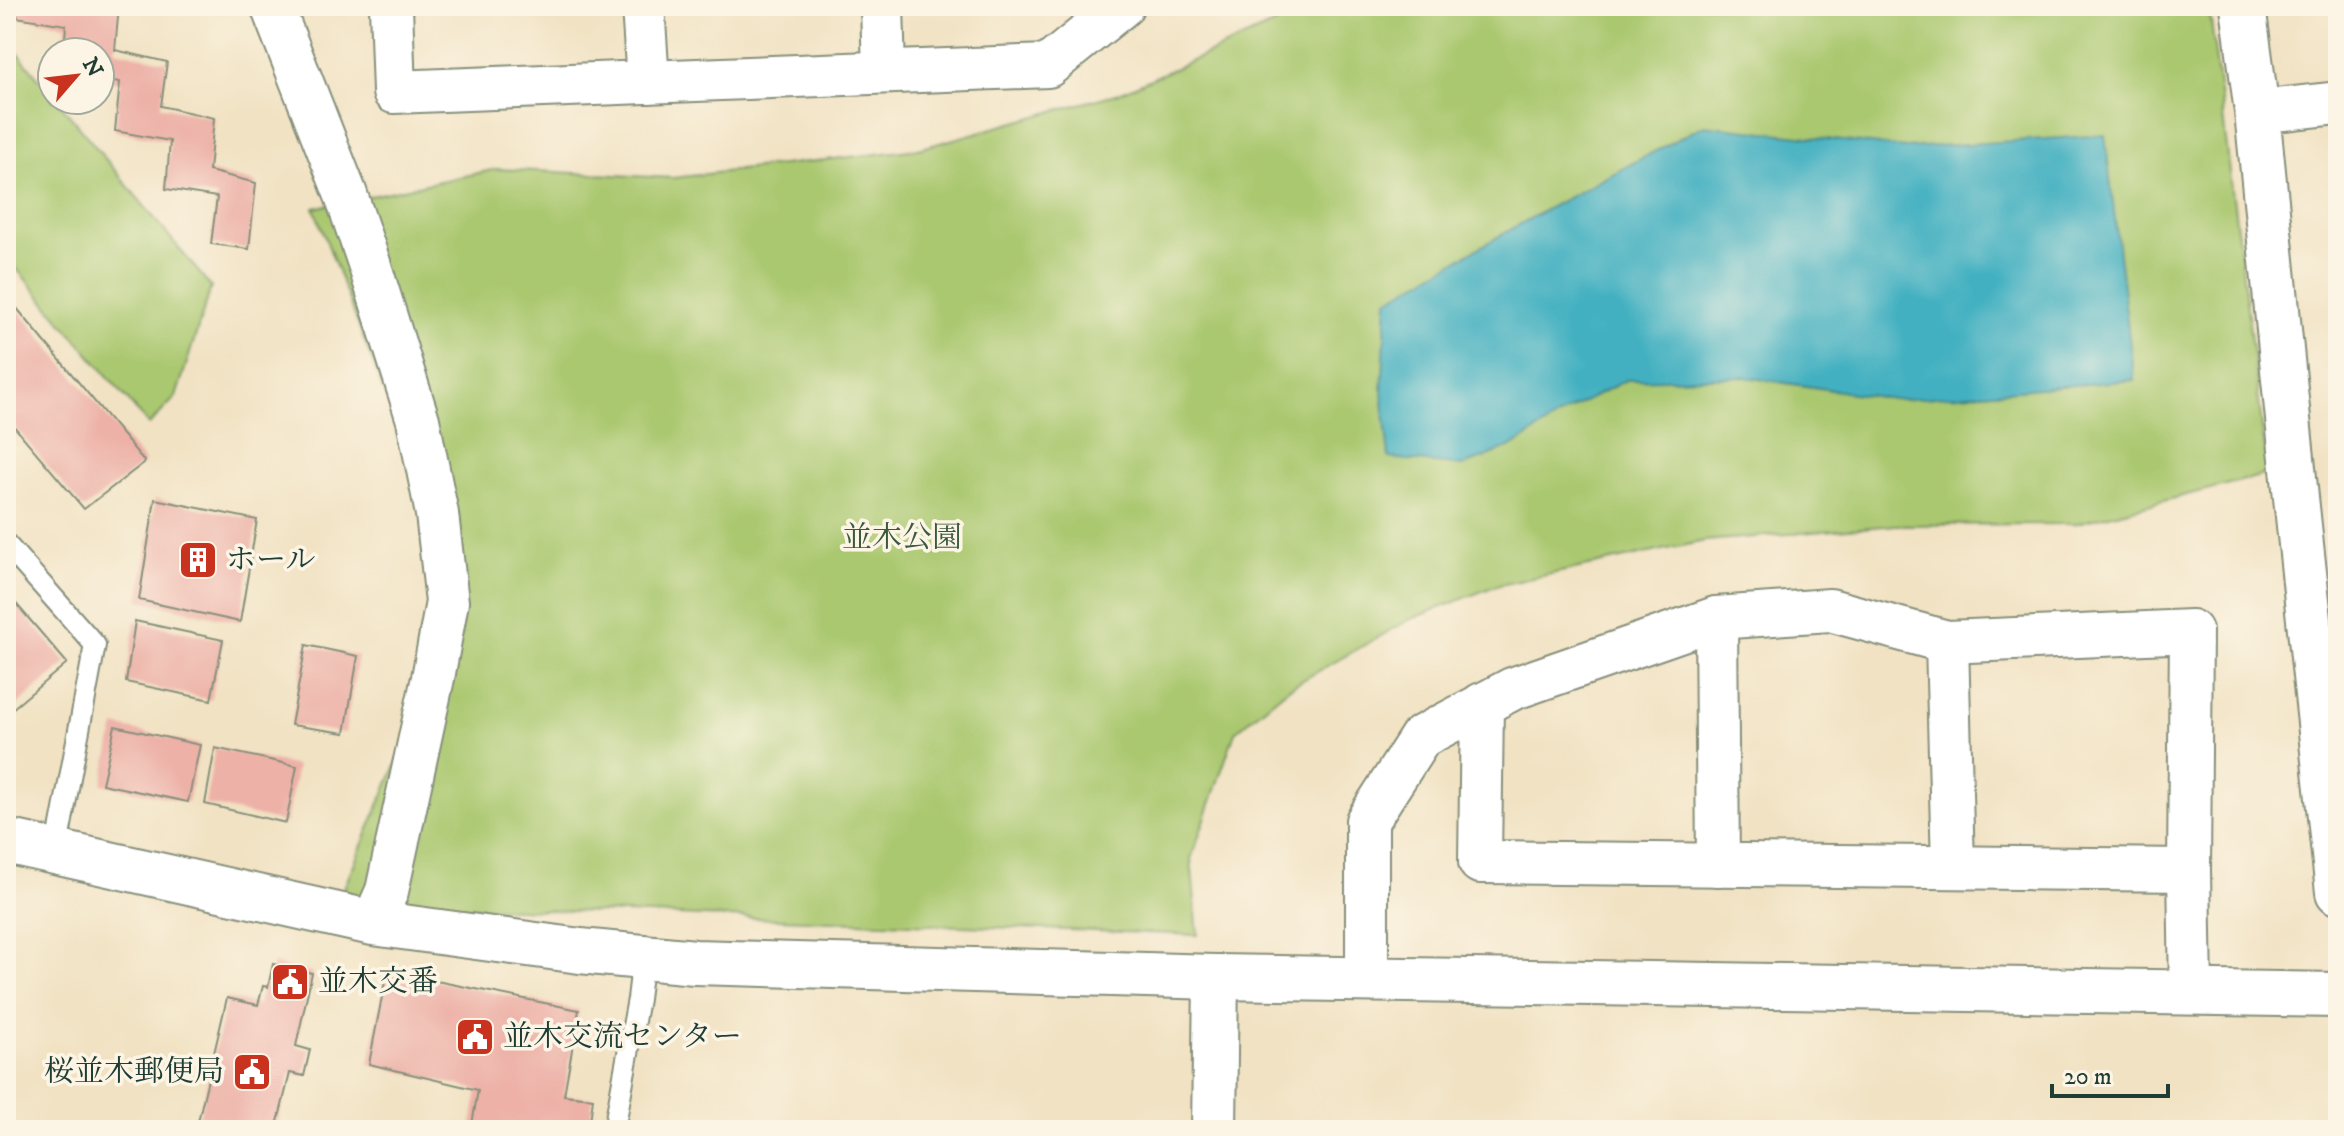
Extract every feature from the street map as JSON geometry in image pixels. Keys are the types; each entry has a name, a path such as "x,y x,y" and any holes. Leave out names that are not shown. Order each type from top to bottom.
{"street":[{"path":"272,6 346,195 418,420 437,514 447,602 387,891 373,923"},
{"path":"391,6 394,92 1048,66 1122,6"},
{"path":"643,6 648,82"},
{"path":"882,6 884,72"},
{"path":"2243,6 2257,112 2338,892"},
{"path":"2257,112 2338,103"},
{"path":"1367,979 1367,821 1421,737 1512,689 1716,618 1830,610 1947,642 2191,631 2191,993"},
{"path":"1716,618 1718,865"},
{"path":"1947,642 1953,867"},
{"path":"1482,704 1480,862 2189,870"},
{"path":"6,841 373,923 475,938 695,962 1216,977 2338,995"},
{"path":"1214,1130 1216,977"}],"lane":[{"path":"6,544 95,645 56,852"},
{"path":"614,1130 643,957"}],"green space":[{"name":"並木公園","path":"1324,6 2209,6 2268,474 2074,524 1896,525 1705,541 1495,586 1409,620 1287,689 1235,732 1191,859 1198,935 338,902 443,654 434,524 314,208 497,169 673,178 918,149 1119,93 1291,17"},
{"path":"6,39 36,75 36,116 70,116 211,287 176,397 149,425 17,269 6,265"}],"water":[{"path":"1704,125 1906,148 2105,135 2134,380 1900,400 1745,377 1626,380 1567,411 1513,446 1463,466 1389,458 1382,392 1387,300 1545,210"}],"building":[{"path":"18,6 119,6 116,39 116,36 65,36 66,25 16,17"},
{"path":"116,50 167,62 161,106 214,118 209,171 256,183 249,249 211,244 217,197 166,189 170,141 115,131 120,82 116,81"},
{"path":"15,306 145,462 84,509 6,417 6,314"},
{"name":"ホール","path":"155,499 257,520 240,622 139,600"},
{"path":"6,592 67,663 11,710 6,705"},
{"path":"135,621 223,640 211,700 126,682"},
{"path":"306,645 358,656 345,733 291,725"},
{"path":"115,726 200,745 188,802 102,784"},
{"path":"215,748 297,766 286,823 205,804"},
{"path":"273,964 312,973 296,1046 310,1050 304,1076 290,1073 276,1130 196,1130 227,998 258,1005 263,986 268,987"},
{"name":"並木交流センター","path":"387,971 579,1010 564,1095 593,1098 589,1130 471,1130 478,1090 369,1064"}],"place":[{"name":"ホール","path":"198,560"},
{"name":"並木交番","path":"290,982"},
{"name":"並木交流センター","path":"475,1037"},
{"name":"桜並木郵便局","path":"252,1072"}]}
